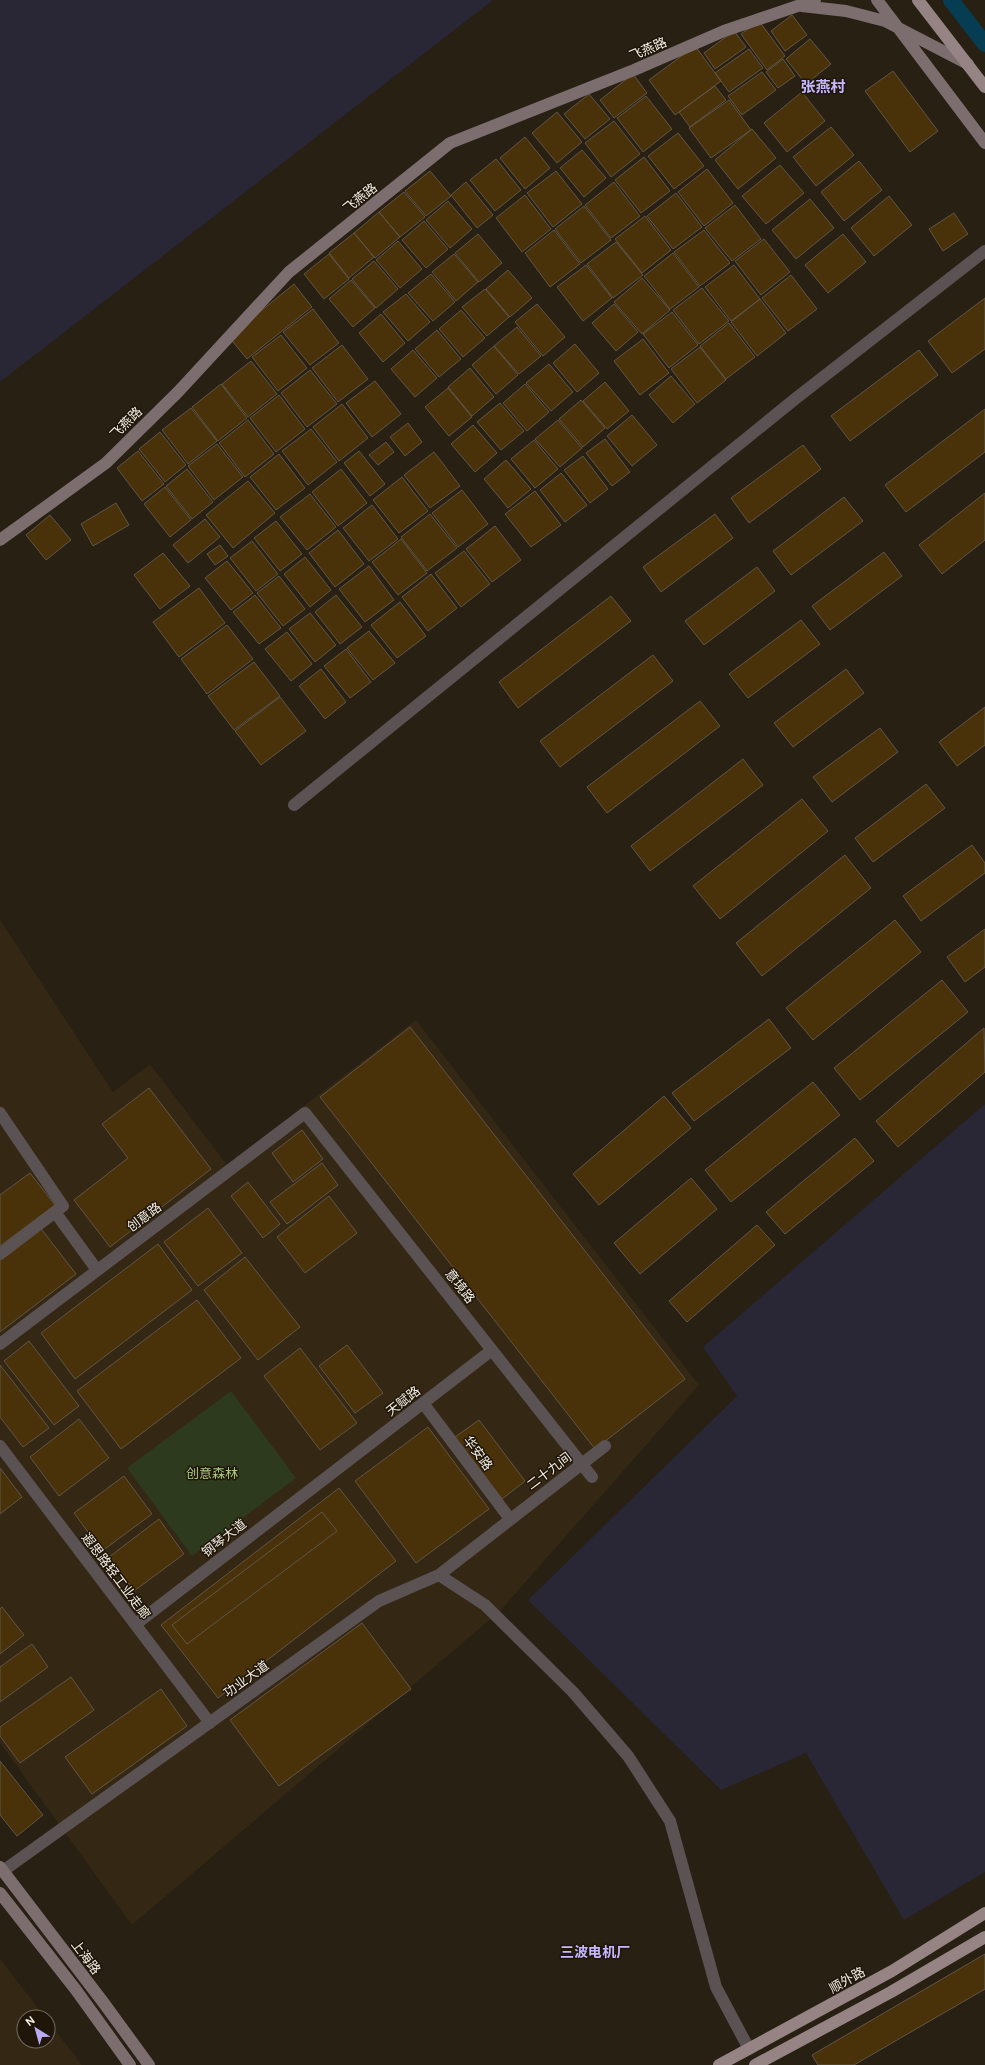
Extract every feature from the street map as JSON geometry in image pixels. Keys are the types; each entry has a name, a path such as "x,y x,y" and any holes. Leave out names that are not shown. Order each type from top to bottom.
{"main road":[{"path":"918,0 985,87"},
{"name":"顺外路","path":"719,2065 892,1971 985,1913"},
{"path":"755,2065 892,1992 985,1937"}],"street":[{"name":"飞燕路","path":"0,540 106,463 178,392 289,272 450,143 634,70 724,31 801,3 815,0"},
{"path":"876,0 900,29 985,144"},
{"path":"801,3 846,11 885,21 968,64"},
{"path":"294,805 795,399 985,251"},
{"path":"0,1113 63,1206 0,1254"},
{"name":"创意路","path":"0,1344 305,1113"},
{"name":"意境路","path":"305,1113 592,1477"},
{"path":"55,1212 97,1270"},
{"name":"天赋路","path":"330,1474 492,1350"},
{"name":"华安路","path":"423,1403 510,1519"},
{"name":"遐思路轻工业走廊","path":"0,1446 210,1722"},
{"name":"二十九间","path":"510,1519 605,1446"},
{"name":"钢琴大道","path":"136,1624 330,1474"},
{"name":"功业大道","path":"1,1869 379,1601 439,1575 510,1519"},
{"path":"439,1575 485,1605 573,1692 628,1756 670,1821 716,1987 749,2049"},
{"name":"上海路","path":"1,1869 103,2002 149,2065"},
{"path":"0,1892 76,1990 130,2065"}],"shaded area":[{"path":"0,0 493,0 0,382"},
{"path":"0,920 113,1092 150,1064 227,1165 416,1020 699,1385 500,1611 132,1925 0,1743"},
{"path":"985,1104 985,1872 904,1920 806,1753 721,1790 528,1600 737,1396 703,1347"},
{"path":"0,1959 39,2009 16,2009 16,2049 56,2049 56,2031 82,2065 0,2065"}],"green space":[{"name":"创意森林","path":"231,1391 296,1478 192,1556 127,1468"}],"building":[{"path":"792,15 807,35 785,51 771,31"},
{"path":"759,21 785,56 767,70 741,34"},
{"path":"734,31 746,47 715,69 704,53"},
{"path":"810,39 831,64 806,84 786,59"},
{"path":"695,46 721,81 675,115 649,80"},
{"path":"749,49 763,68 729,92 715,73"},
{"path":"783,59 795,76 778,88 766,72"},
{"path":"893,71 938,131 910,152 865,91"},
{"path":"762,72 776,90 742,115 728,96"},
{"path":"633,74 647,93 614,118 600,100"},
{"path":"715,86 726,100 690,127 679,112"},
{"path":"802,92 825,121 787,152 764,123"},
{"path":"589,94 610,119 585,139 564,114"},
{"path":"646,96 672,129 643,152 617,118"},
{"path":"729,100 751,130 711,158 689,128"},
{"path":"557,112 582,142 557,163 532,133"},
{"path":"614,121 640,154 611,177 585,143"},
{"path":"831,127 854,155 816,186 793,157"},
{"path":"752,129 776,158 738,189 715,160"},
{"path":"678,133 704,166 674,189 648,156"},
{"path":"525,137 550,168 525,189 500,158"},
{"path":"582,150 606,178 584,197 560,168"},
{"path":"644,157 670,191 641,213 615,180"},
{"path":"496,159 521,190 495,211 470,180"},
{"path":"859,161 882,190 844,221 821,192"},
{"path":"780,165 804,193 766,224 742,196"},
{"path":"707,169 733,203 704,226 678,192"},
{"path":"430,171 451,196 426,216 405,191"},
{"path":"556,171 582,204 553,227 527,193"},
{"path":"466,182 493,215 477,228 451,195"},
{"path":"614,182 640,216 611,238 585,205"},
{"path":"404,192 425,217 400,237 379,212"},
{"path":"676,193 702,227 673,249 647,216"},
{"path":"525,195 551,229 522,252 496,218"},
{"path":"889,196 912,225 874,256 851,228"},
{"path":"810,199 834,228 796,259 772,230"},
{"path":"448,201 472,229 450,248 426,220"},
{"path":"735,205 761,239 732,261 705,228"},
{"path":"584,206 611,240 581,263 555,229"},
{"path":"379,212 400,237 375,258 354,233"},
{"path":"954,213 968,234 943,251 929,229"},
{"path":"645,216 671,250 642,273 615,239"},
{"path":"424,221 448,249 426,268 402,240"},
{"path":"554,230 580,264 550,287 525,253"},
{"path":"704,230 730,263 700,286 674,252"},
{"path":"354,233 374,257 349,278 329,253"},
{"path":"478,234 502,263 479,282 455,253"},
{"path":"843,234 866,262 828,293 805,265"},
{"path":"764,239 790,272 761,295 735,261"},
{"path":"398,241 422,269 400,288 376,260"},
{"path":"616,242 643,275 613,298 587,264"},
{"path":"673,253 699,287 670,309 644,276"},
{"path":"329,254 349,279 324,299 304,274"},
{"path":"454,254 478,282 456,301 432,272"},
{"path":"374,261 398,289 376,308 352,279"},
{"path":"586,265 612,298 583,321 557,287"},
{"path":"734,265 760,299 731,321 705,287"},
{"path":"508,270 532,298 510,317 486,289"},
{"path":"431,274 455,302 433,321 408,293"},
{"path":"791,275 817,309 788,331 762,298"},
{"path":"642,278 670,310 642,334 614,302"},
{"path":"351,280 375,308 353,327 329,299"},
{"path":"294,284 312,307 247,359 229,337"},
{"path":"702,288 729,321 699,344 673,310"},
{"path":"485,289 509,317 487,336 462,307"},
{"path":"406,294 430,322 408,341 383,312"},
{"path":"985,298 985,349 952,373 928,341"},
{"path":"760,299 786,333 757,356 731,322"},
{"path":"537,304 565,337 543,356 515,322"},
{"path":"614,304 638,332 616,351 592,323"},
{"path":"313,309 339,343 310,365 283,332"},
{"path":"461,310 485,338 463,357 439,329"},
{"path":"672,312 698,345 669,368 643,334"},
{"path":"381,314 405,343 383,362 359,333"},
{"path":"729,323 755,357 726,379 700,346"},
{"path":"517,327 541,356 519,374 494,346"},
{"path":"437,330 461,359 439,377 415,349"},
{"path":"281,335 307,368 278,391 252,357"},
{"path":"643,339 669,373 640,395 614,361"},
{"path":"575,344 599,373 577,392 553,363"},
{"path":"342,345 368,379 338,402 312,368"},
{"path":"494,346 518,375 496,394 472,365"},
{"path":"700,347 726,380 697,403 671,369"},
{"path":"413,350 437,378 415,397 391,369"},
{"path":"919,350 938,375 850,441 831,416"},
{"path":"251,361 277,394 248,417 222,384"},
{"path":"549,364 573,392 551,411 526,383"},
{"path":"470,368 494,397 472,416 448,387"},
{"path":"310,370 337,404 307,427 281,393"},
{"path":"671,376 695,404 673,423 649,395"},
{"path":"375,381 401,414 372,437 346,403"},
{"path":"605,382 629,411 607,429 583,401"},
{"path":"221,384 247,418 218,441 192,407"},
{"path":"525,384 549,412 527,431 503,403"},
{"path":"448,388 472,417 449,436 425,407"},
{"path":"279,395 305,429 276,452 250,418"},
{"path":"581,400 605,428 583,447 559,419"},
{"path":"500,403 524,431 501,450 477,422"},
{"path":"342,404 368,438 339,461 313,427"},
{"path":"191,408 217,441 188,464 162,430"},
{"path":"985,409 985,452 906,512 885,485"},
{"path":"632,415 657,445 632,466 607,436"},
{"path":"248,420 274,454 245,477 219,443"},
{"path":"558,420 582,448 560,467 535,439"},
{"path":"408,423 422,442 405,456 390,437"},
{"path":"473,425 497,453 475,472 451,444"},
{"path":"311,429 337,462 308,485 282,451"},
{"path":"160,432 186,465 165,482 139,449"},
{"path":"605,439 630,472 612,486 586,453"},
{"path":"534,440 558,469 535,488 511,459"},
{"path":"386,442 394,452 378,465 369,455"},
{"path":"217,444 243,477 214,500 188,466"},
{"path":"803,445 821,469 749,523 731,498"},
{"path":"138,451 164,484 142,501 117,468"},
{"path":"359,451 385,484 370,496 344,463"},
{"path":"434,452 460,486 430,508 404,475"},
{"path":"279,454 305,488 276,510 250,477"},
{"path":"583,456 608,489 590,503 564,470"},
{"path":"506,460 531,489 508,508 484,479"},
{"path":"187,469 213,502 192,519 166,486"},
{"path":"341,469 367,503 338,526 312,492"},
{"path":"561,473 587,505 565,522 540,490"},
{"path":"402,477 428,511 399,533 373,500"},
{"path":"248,481 275,513 233,548 206,515"},
{"path":"165,487 191,520 170,537 144,504"},
{"path":"462,490 488,524 458,547 432,513"},
{"path":"535,491 561,525 531,547 505,514"},
{"path":"985,493 985,540 942,574 919,545"},
{"path":"310,494 336,527 307,550 280,517"},
{"path":"844,497 863,521 791,575 773,551"},
{"path":"116,503 129,525 93,546 81,524"},
{"path":"372,505 398,539 369,561 343,528"},
{"path":"430,514 457,548 427,571 401,537"},
{"path":"715,514 733,538 661,592 643,567"},
{"path":"50,515 71,540 46,560 26,535"},
{"path":"205,519 220,537 188,563 173,545"},
{"path":"276,521 302,554 280,571 254,538"},
{"path":"495,526 521,560 492,582 466,549"},
{"path":"338,530 364,564 335,587 309,553"},
{"path":"401,539 427,573 398,595 372,562"},
{"path":"252,541 278,574 256,591 230,558"},
{"path":"220,545 228,556 215,565 207,554"},
{"path":"464,551 490,584 461,607 435,573"},
{"path":"884,552 902,576 830,630 812,606"},
{"path":"163,553 190,586 160,609 134,575"},
{"path":"305,557 331,590 310,607 284,574"},
{"path":"227,561 253,593 231,610 205,578"},
{"path":"369,566 394,600 365,622 339,589"},
{"path":"757,567 775,591 704,645 685,621"},
{"path":"431,574 457,608 428,631 402,597"},
{"path":"279,576 305,609 283,626 257,593"},
{"path":"199,588 225,623 179,657 153,622"},
{"path":"255,595 281,628 259,644 233,612"},
{"path":"336,595 362,627 340,644 315,612"},
{"path":"611,596 631,621 518,708 499,682"},
{"path":"400,602 426,636 397,658 371,625"},
{"path":"310,613 336,645 315,662 289,629"},
{"path":"801,620 820,644 748,698 729,674"},
{"path":"227,625 253,659 207,694 181,659"},
{"path":"369,631 395,663 373,680 347,648"},
{"path":"287,632 312,664 291,681 265,649"},
{"path":"346,649 371,682 350,698 324,666"},
{"path":"653,655 673,681 560,767 540,741"},
{"path":"254,662 280,696 234,730 208,696"},
{"path":"321,669 346,702 325,719 299,686"},
{"path":"846,669 864,693 793,747 774,723"},
{"path":"280,697 306,731 261,765 235,731"},
{"path":"700,701 720,726 607,813 587,787"},
{"path":"985,707 985,745 957,766 939,742"},
{"path":"880,728 898,752 832,802 813,777"},
{"path":"743,759 763,785 650,871 631,846"},
{"path":"926,784 945,808 873,862 855,838"},
{"path":"802,799 828,831 720,919 693,886"},
{"path":"972,845 985,863 985,873 921,921 903,896"},
{"path":"845,855 871,888 762,976 736,943"},
{"path":"895,920 921,952 813,1040 786,1008"},
{"path":"985,929 985,967 965,982 947,957"},
{"path":"942,980 968,1012 860,1100 834,1068"},
{"path":"769,1019 791,1048 694,1121 672,1093"},
{"path":"410,1027 685,1379 595,1449 320,1097"},
{"path":"984,1028 985,1072 898,1147 876,1121"},
{"path":"813,1082 840,1115 731,1202 705,1170"},
{"path":"149,1088 211,1169 110,1247 74,1200 128,1158 102,1124"},
{"path":"664,1096 691,1128 599,1205 573,1174"},
{"path":"302,1130 323,1159 293,1182 272,1153"},
{"path":"855,1138 874,1161 785,1234 766,1212"},
{"path":"322,1163 338,1185 287,1224 270,1202"},
{"path":"30,1173 55,1205 0,1246 0,1195"},
{"path":"691,1178 717,1209 640,1274 614,1243"},
{"path":"248,1182 280,1224 263,1238 231,1196"},
{"path":"329,1196 357,1233 305,1273 277,1237"},
{"path":"208,1208 242,1253 198,1286 164,1242"},
{"path":"757,1225 775,1245 687,1322 669,1301"},
{"path":"39,1226 76,1274 0,1332 0,1255"},
{"path":"158,1244 192,1290 75,1379 41,1333"},
{"path":"245,1257 300,1327 258,1360 204,1290"},
{"path":"197,1300 241,1358 121,1449 77,1391"},
{"path":"29,1341 79,1406 54,1425 4,1361"},
{"path":"347,1345 383,1393 355,1413 319,1366"},
{"path":"300,1348 357,1423 320,1450 264,1376"},
{"path":"0,1365 49,1428 23,1447 0,1417"},
{"path":"79,1419 109,1458 59,1496 30,1457"},
{"path":"479,1420 525,1481 502,1499 455,1437"},
{"path":"428,1427 489,1509 416,1563 355,1481"},
{"path":"0,1468 22,1497 0,1514"},
{"path":"124,1476 152,1514 102,1551 74,1513"},
{"path":"339,1488 396,1561 218,1698 161,1625"},
{"path":"322,1512 337,1531 187,1644 172,1625"},
{"path":"159,1519 184,1554 134,1591 109,1557"},
{"path":"2,1607 24,1635 0,1654 0,1609"},
{"path":"362,1623 411,1689 279,1786 230,1720"},
{"path":"32,1644 48,1667 0,1702 0,1667"},
{"path":"71,1677 94,1710 20,1763 0,1736 0,1727"},
{"path":"161,1689 187,1726 92,1794 65,1757"},
{"path":"0,1761 43,1815 17,1836 0,1815"},
{"path":"985,1954 985,1989 854,2065 818,2065 812,2055"}],"waterway":[{"path":"951,0 985,44"}],"district":[{"name":"张燕村","path":"823,87"},
{"name":"三波电机厂","path":"595,1952"}]}
